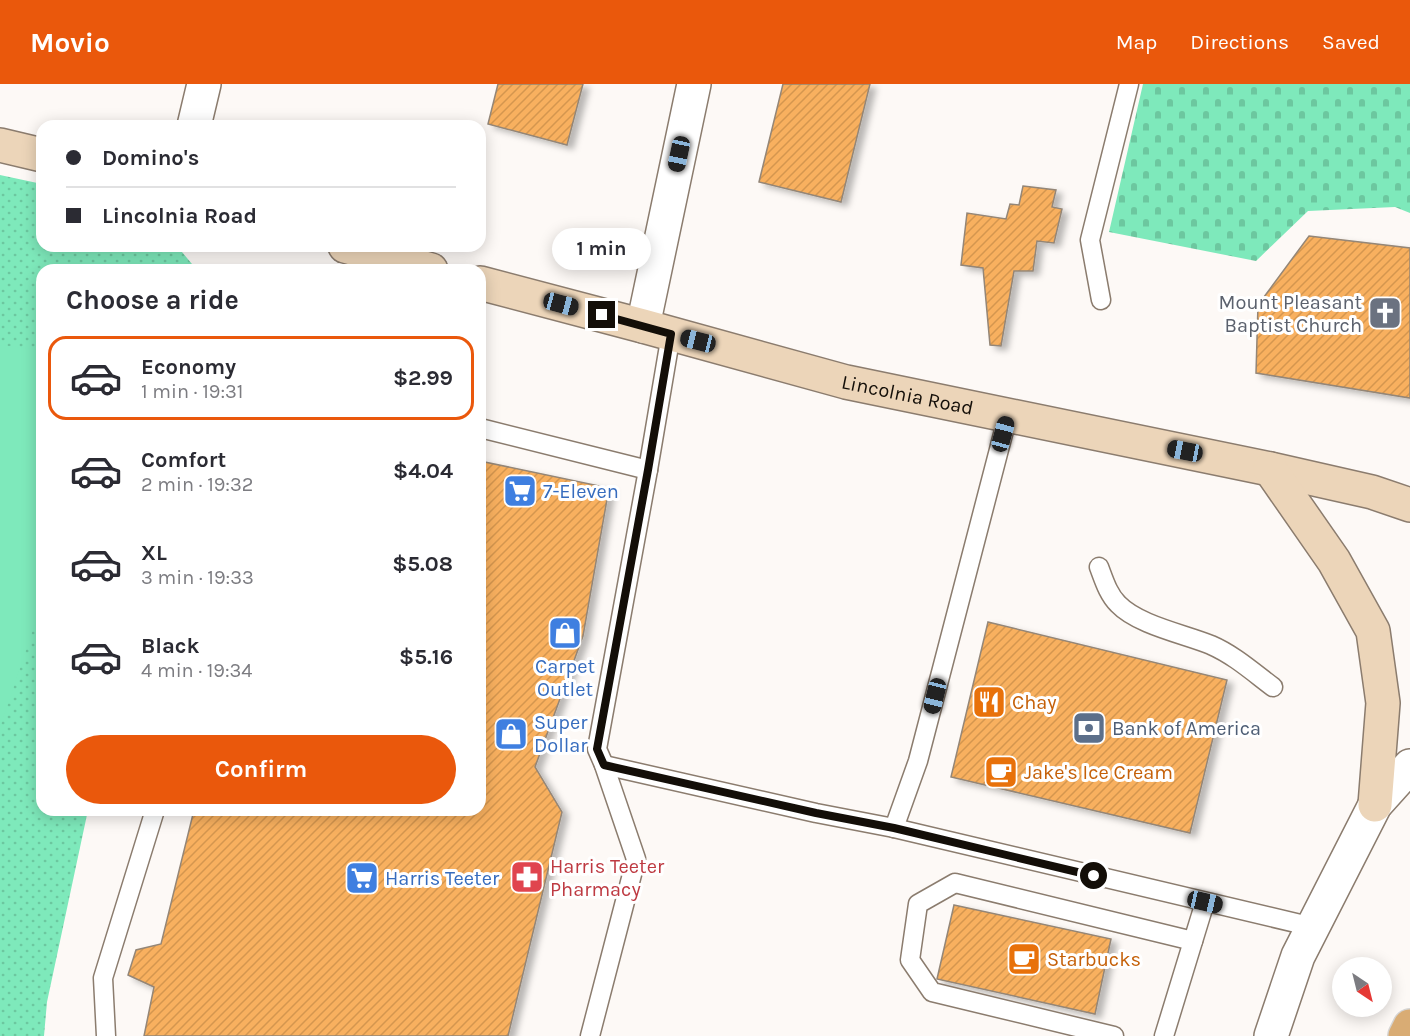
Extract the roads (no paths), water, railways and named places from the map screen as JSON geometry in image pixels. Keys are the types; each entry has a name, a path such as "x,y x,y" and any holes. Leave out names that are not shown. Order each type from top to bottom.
{"main road":[{"path":"0,145 36,154"},
{"path":"361,257 399,264"},
{"name":"Lincolnia Road","path":"486,285 846,382 1270,469 1372,492 1410,504"},
{"path":"1270,469 1334,561 1372,631 1383,703 1375,805"},
{"path":"1405,1036 1410,1026"}],"street":[{"path":"195,120 204,84"},
{"path":"657,330 694,84"},
{"path":"1271,1036 1298,956 1375,805 1410,766"}],"lane":[{"path":"1101,300 1090,240 1129,84"},
{"path":"590,1036 636,859 597,749 648,470 657,330"},
{"path":"894,828 918,761 1008,415"},
{"path":"486,430 648,470"},
{"path":"1099,567 1108,592 1134,617 1213,646 1243,664 1273,687"},
{"path":"604,765 816,813 894,828 1313,927"},
{"path":"106,1036 104,978 153,816"},
{"path":"1114,1036 932,992 909,960 918,904 954,883 1193,941"},
{"path":"1164,1036 1205,902"}],"place":[{"name":"Mount Pleasant Baptist Church","path":"1385,313"},
{"name":"7-Eleven","path":"520,491"},
{"name":"Carpet Outlet","path":"565,633"},
{"name":"Chay","path":"989,702"},
{"name":"Bank of America","path":"1089,728"},
{"name":"Super Dollar","path":"511,734"},
{"name":"Jake's Ice Cream","path":"1001,772"},
{"name":"Harris Teeter Pharmacy","path":"527,877"},
{"name":"Harris Teeter","path":"362,878"},
{"name":"Starbucks","path":"1024,959"}]}
